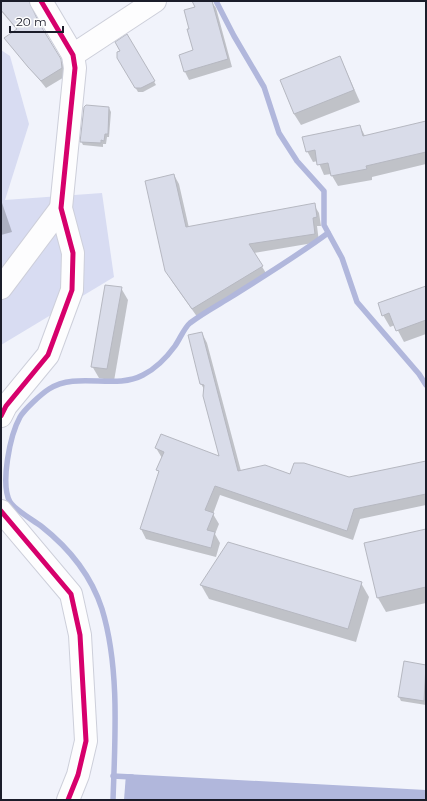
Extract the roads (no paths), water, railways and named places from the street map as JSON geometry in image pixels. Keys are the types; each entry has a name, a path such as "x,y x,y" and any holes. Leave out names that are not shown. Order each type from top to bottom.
{"street":[{"path":"1,416 6,406 48,355 72,290 73,253 61,208 75,68 73,54 42,1"},
{"path":"73,54 155,1"},
{"path":"1,288 61,208"},
{"path":"1,511 71,594 80,635 86,741 78,775 68,800"}],"water":[{"path":"126,774 426,790 426,800 124,800"}],"waterway":[{"path":"216,1 234,36 264,87 279,133 297,161 324,191 324,225 342,258 357,302 419,374 426,385"},
{"path":"113,800 115,704 112,655 108,632 102,609 92,585 78,563 51,534 20,512 10,502 7,494 6,472 10,447 16,425 22,414 33,402 49,389 60,384 72,381 120,381 143,375 156,366 168,354 190,323 205,312 280,266 328,233"},
{"path":"113,776 132,777"}]}
